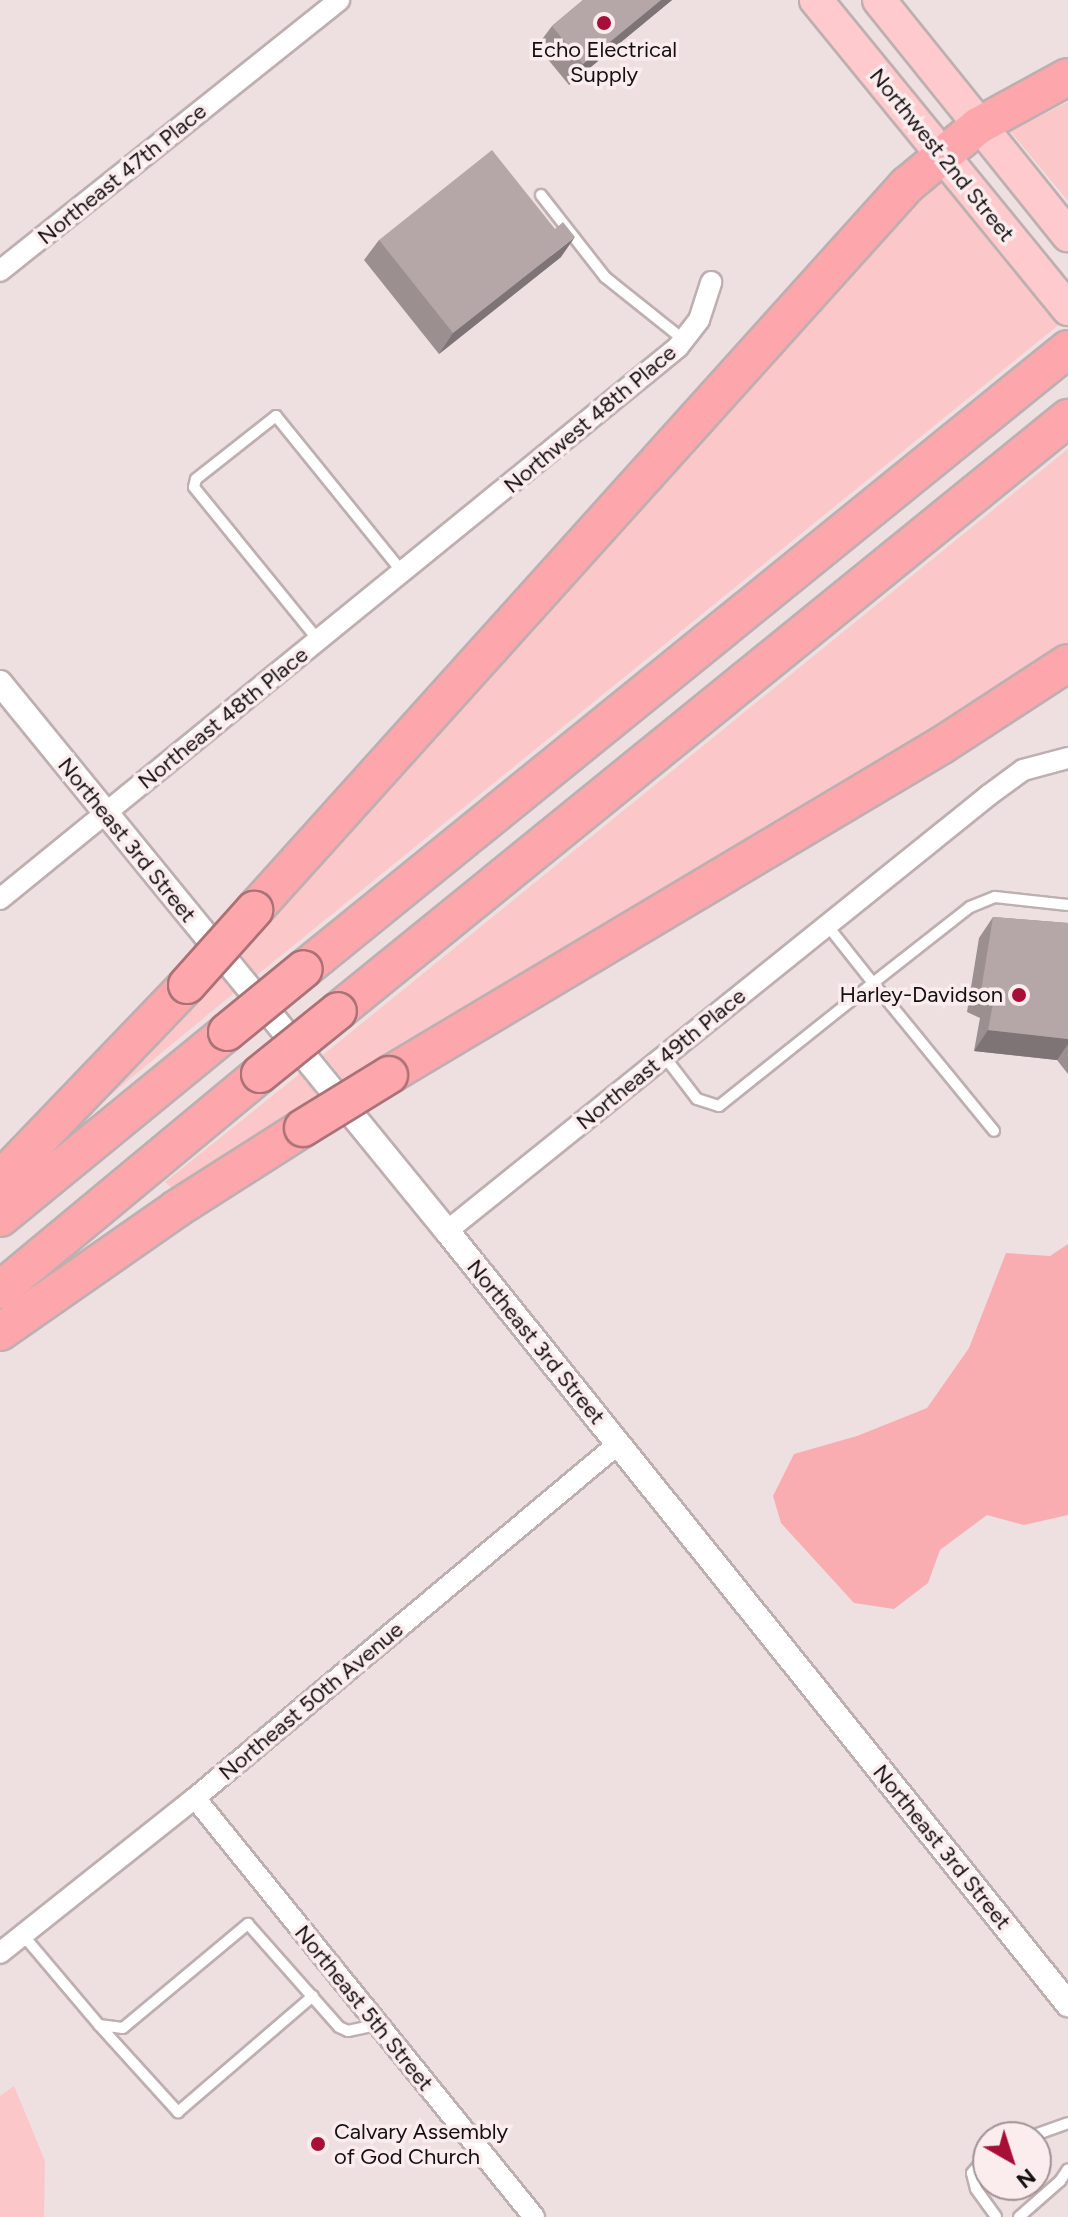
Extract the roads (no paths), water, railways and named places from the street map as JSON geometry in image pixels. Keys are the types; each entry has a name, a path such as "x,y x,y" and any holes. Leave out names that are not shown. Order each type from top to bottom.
{"highway":[{"path":"0,1180 187,985 907,185 978,126 1068,77"},
{"path":"0,1218 1068,349"},
{"path":"0,1290 260,1074 1057,426"},
{"path":"0,1332 176,1209 303,1128 903,769 1068,663"}],"main road":[{"name":"Northwest 2nd Street","path":"816,0 1068,309"},
{"path":"879,0 1068,235"}],"street":[{"name":"Northeast 47th Place","path":"0,271 339,0"},
{"name":"Northwest 48th Place","path":"446,538 684,340 699,320 711,282"},
{"name":"Northeast 48th Place","path":"0,899 446,538"},
{"name":"Northeast 3rd Street","path":"0,683 447,1231 1068,2004"},
{"name":"Northeast 49th Place","path":"447,1231 1023,770 1068,758"},
{"name":"Northeast 50th Avenue","path":"0,1953 195,1798 618,1444"},
{"name":"Northeast 5th Street","path":"195,1798 534,2217"}],"lane":[{"path":"541,195 605,277 684,340"},
{"path":"319,641 194,487 196,479 276,416 403,573"},
{"path":"664,1056 697,1099 719,1106 970,907 995,897 1068,905"},
{"path":"827,925 994,1131"},
{"path":"99,2025 123,2028 248,1924 339,2027 348,2031 378,2025"},
{"path":"23,1935 178,2112 313,1996"},
{"path":"1019,2217 1060,2181 1068,2169"}],"place":[{"name":"Echo Electrical Supply","path":"604,23"},
{"name":"Harley-Davidson","path":"1019,995"},
{"name":"Calvary Assembly of God Church","path":"318,2144"}]}
